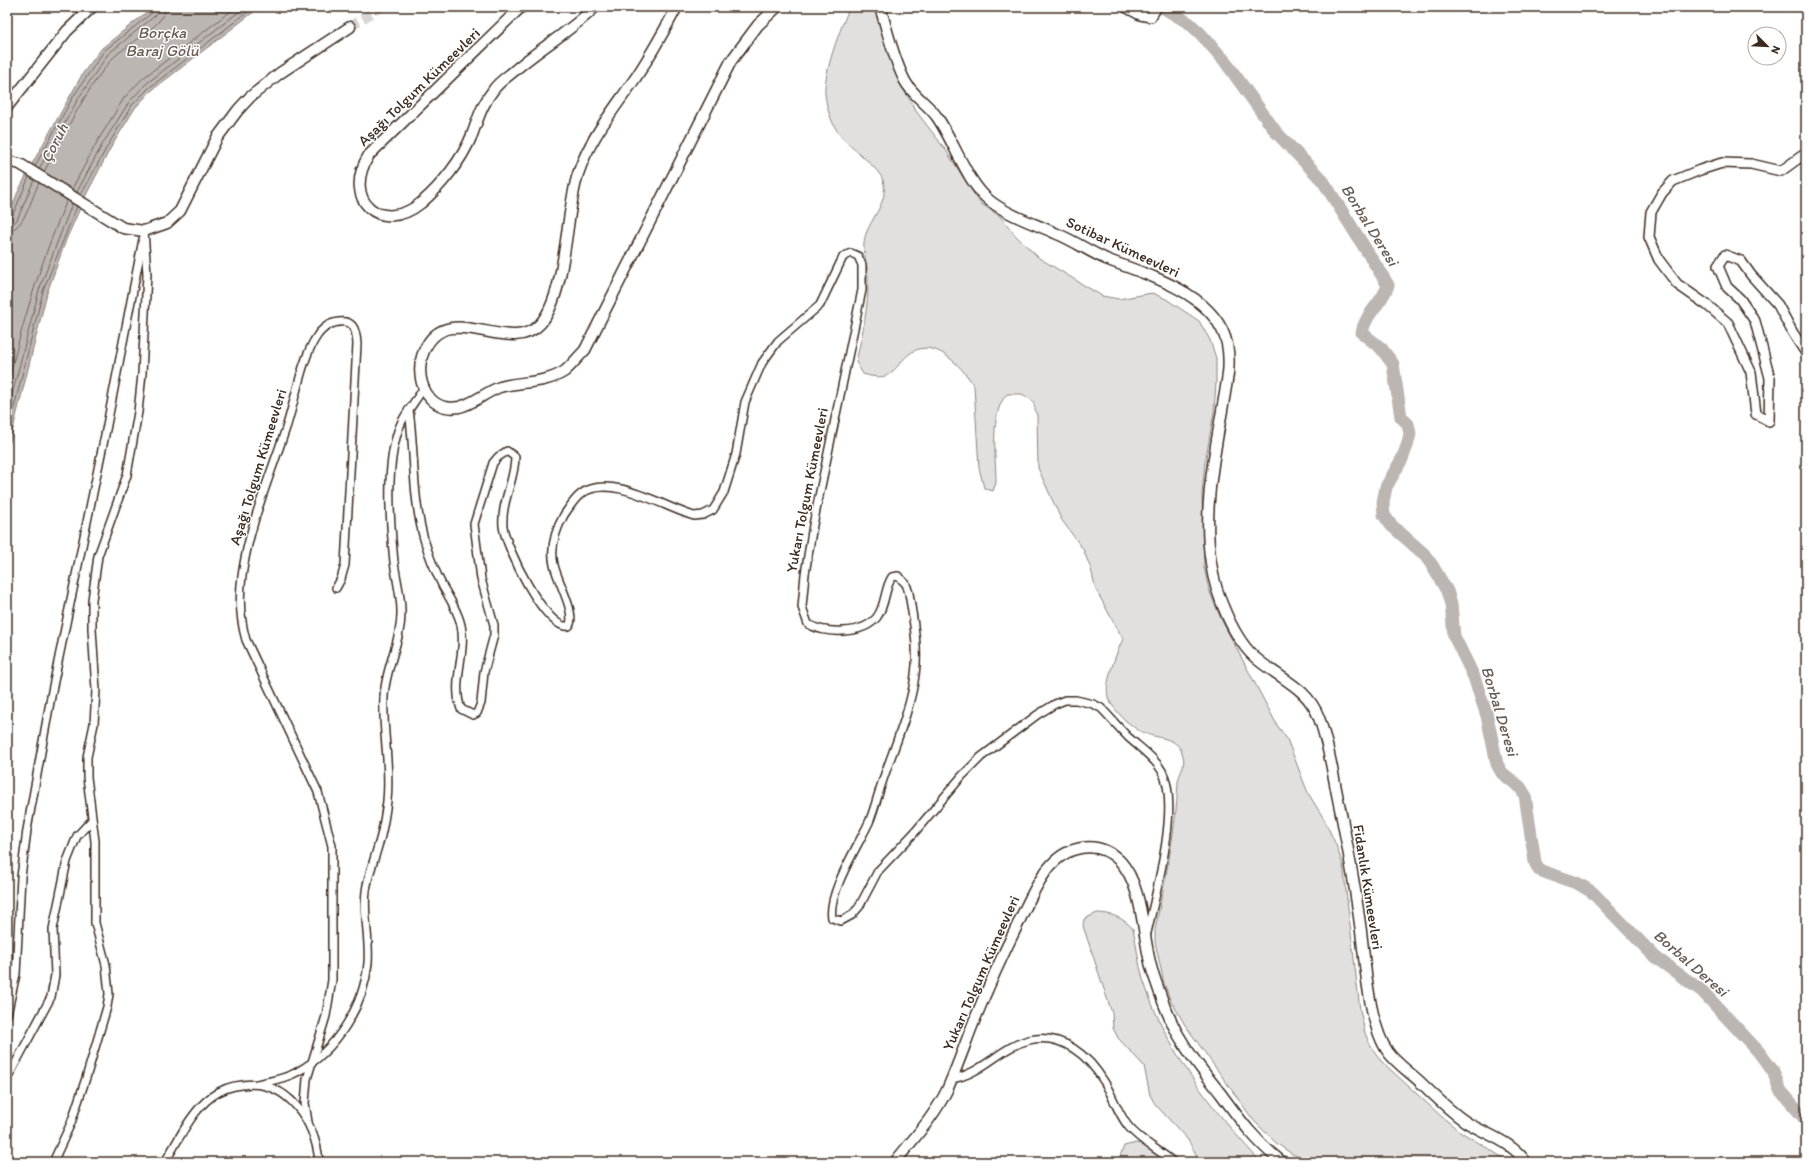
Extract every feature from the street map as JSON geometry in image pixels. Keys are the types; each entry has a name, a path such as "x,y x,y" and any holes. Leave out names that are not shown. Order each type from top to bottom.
{"main road":[{"path":"7,106 66,31 92,7"},
{"name":"Aşağı Tolgum Kümeevleri","path":"521,7 370,154 361,172 359,182 363,202 370,209 389,215 400,215 409,212 421,203 446,176 466,148 482,106 494,88 531,56 578,23 595,7"},
{"path":"677,7 654,48 586,152 570,202 557,288 549,312 534,330 522,334 503,334 468,328 451,328 440,331 430,340 420,362 420,382 428,397 437,403 447,407 457,407 502,386 555,376 565,371 575,362 585,350 592,337 614,289 731,61 754,30 777,7"},
{"name":"Sotibar Kümeevleri","path":"880,7 896,60 906,83 937,117 979,189 989,200 1004,210 1056,233 1092,253 1153,276 1175,287 1199,304 1213,317 1222,330 1228,350 1228,374 1212,477 1208,534 1211,565 1217,589"},
{"path":"7,160 20,164 123,228 144,231 167,223 180,211 217,138 250,97 280,73 350,27"},
{"name":"Fidanlık Kümeevleri","path":"1217,589 1230,621 1245,646 1257,660 1292,683 1304,693 1314,706 1320,720 1330,758 1358,905 1374,1017 1379,1034 1388,1051 1454,1113 1508,1144 1521,1155 1526,1162"},
{"name":"Yukarı Tolgum Kümeevleri","path":"895,1162 939,1104 951,1079 993,976 1026,907 1046,871 1063,854 1072,849 1092,847 1112,854 1121,862 1133,884 1145,939"},
{"path":"1145,939 1159,990 1181,1040 1249,1133 1282,1162"}],"street":[{"path":"1125,7 1140,15 1151,17 1156,9"},
{"path":"1806,153 1780,171 1751,164 1722,163 1673,181 1662,193 1651,212 1649,237 1659,260 1678,284 1707,305 1728,323 1750,372 1756,414 1769,421 1770,378 1755,321 1740,299 1727,287 1718,266 1725,255 1741,261 1751,275 1778,305 1806,353"},
{"path":"53,1162 71,1123 86,1078 107,1007 109,994 106,965 95,923 94,903 96,859 87,777 87,757 94,724 96,690 92,628 92,600 98,556 127,475 138,412 147,274 144,231"},
{"path":"7,1015 16,974 21,877 27,830 53,684 106,430 144,231"},
{"name":"Yukarı Tolgum Kümeevleri","path":"409,410 418,515 432,565 458,616 462,643 458,679 458,702 461,709 473,715 477,713 481,703 484,672 494,634 491,613 481,579 474,524 490,471 498,457 507,451 514,457 503,514 504,529 509,549 524,579 543,606 557,622 570,626 572,618 556,574 553,547 559,525 575,500 588,490 603,488 640,494 694,516 703,515 713,510 724,492 732,472 745,402 762,363 778,342 820,305 843,257 851,253 858,256 862,265 862,290 805,574 803,613 808,624 821,630 846,630 863,626 877,617 888,582 892,577 898,576 906,584 909,593 917,657 912,694 870,818 842,876 832,905 832,918 841,921 852,916 859,907 878,871 973,764 1037,715 1065,700 1076,700 1093,704 1101,708 1157,764 1167,783 1169,811 1159,875 1145,939"},
{"name":"Aşağı Tolgum Kümeevleri","path":"319,1162 318,1151 308,1122 305,1092 326,1016 332,980 332,846 318,792 246,640 243,628 241,602 242,577 254,520 285,431 309,350 317,335 332,323 348,322 353,326 356,332 357,344 345,565 341,579 336,588"},
{"name":"Aşağı Tolgum Kümeevleri","path":"165,1162 196,1113 211,1097 232,1086 257,1084 296,1073 312,1063 330,1045 360,1000 368,963 365,922 366,888 385,817 389,782 384,696 386,678 397,636 401,611 392,538 390,488 392,460 399,428 423,389"},
{"path":"7,1079 51,997 55,975 53,929 67,861 77,836 92,820"},
{"path":"951,1079 968,1075 1020,1043 1038,1039 1054,1039 1077,1051 1092,1065 1105,1084 1121,1116 1132,1132 1173,1162"},
{"name":"Aşağı Tolgum Kümeevleri","path":"257,1084 270,1088 288,1097 308,1122"}],"shaded area":[{"path":"850,7 874,7 900,83 916,111 945,149 980,203 1001,217 1015,235 1039,258 1102,296 1119,299 1152,293 1166,299 1199,321 1210,340 1216,358 1216,383 1214,412 1205,463 1202,494 1204,567 1209,590 1221,619 1277,725 1287,739 1308,793 1324,819 1336,845 1343,865 1360,1010 1365,1033 1370,1045 1381,1061 1442,1117 1461,1132 1510,1162 1310,1162 1292,1154 1276,1143 1254,1121 1185,1025 1170,999 1164,983 1155,942 1155,929 1170,856 1178,782 1184,759 1178,745 1168,740 1144,733 1134,727 1118,713 1109,700 1107,691 1109,676 1123,639 1096,590 1091,569 1083,549 1061,519 1038,468 1037,416 1033,401 1022,394 1007,394 1001,402 996,424 996,483 993,491 984,488 979,468 974,386 969,378 954,362 946,355 936,350 927,348 917,349 908,355 891,372 880,377 863,374 856,362 865,320 868,289 868,274 864,242 869,226 881,204 884,189 883,180 877,171 838,133 829,114 826,101 825,85 830,63"},
{"path":"1097,913 1117,917 1126,922 1133,929 1143,979 1152,1005 1177,1054 1208,1100 1261,1162 1197,1162 1197,1156 1188,1140 1155,1104 1150,1095 1144,1066 1118,1038 1113,1028 1112,1013 1083,926 1084,919"},
{"path":"1136,1143 1142,1144 1167,1162 1118,1162 1124,1146"}],"water":[{"name":"Borçka Baraj Gölü","path":"153,7 260,7 151,91 135,108 110,149 85,197 66,240 47,293 7,453 7,221 17,194 32,164 83,73 102,48"}],"waterway":[{"name":"Borbal Deresi","path":"1162,7 1189,23 1200,33 1224,60 1276,132 1323,181 1388,285 1386,291 1370,314 1362,333 1381,348 1393,364 1401,417 1408,424 1410,434 1402,459 1386,487 1383,502 1384,515 1391,525 1424,554 1447,591 1451,604 1454,636 1474,677 1487,716 1497,764 1502,773 1520,787 1525,795 1535,862 1539,870 1577,883 1592,892 1655,957 1702,991 1758,1051 1773,1071 1780,1090 1806,1120"}],"tunnel":[{"path":"350,27 380,7"}],"water label":[{"name":"Çoruh","path":"54,143"}]}
